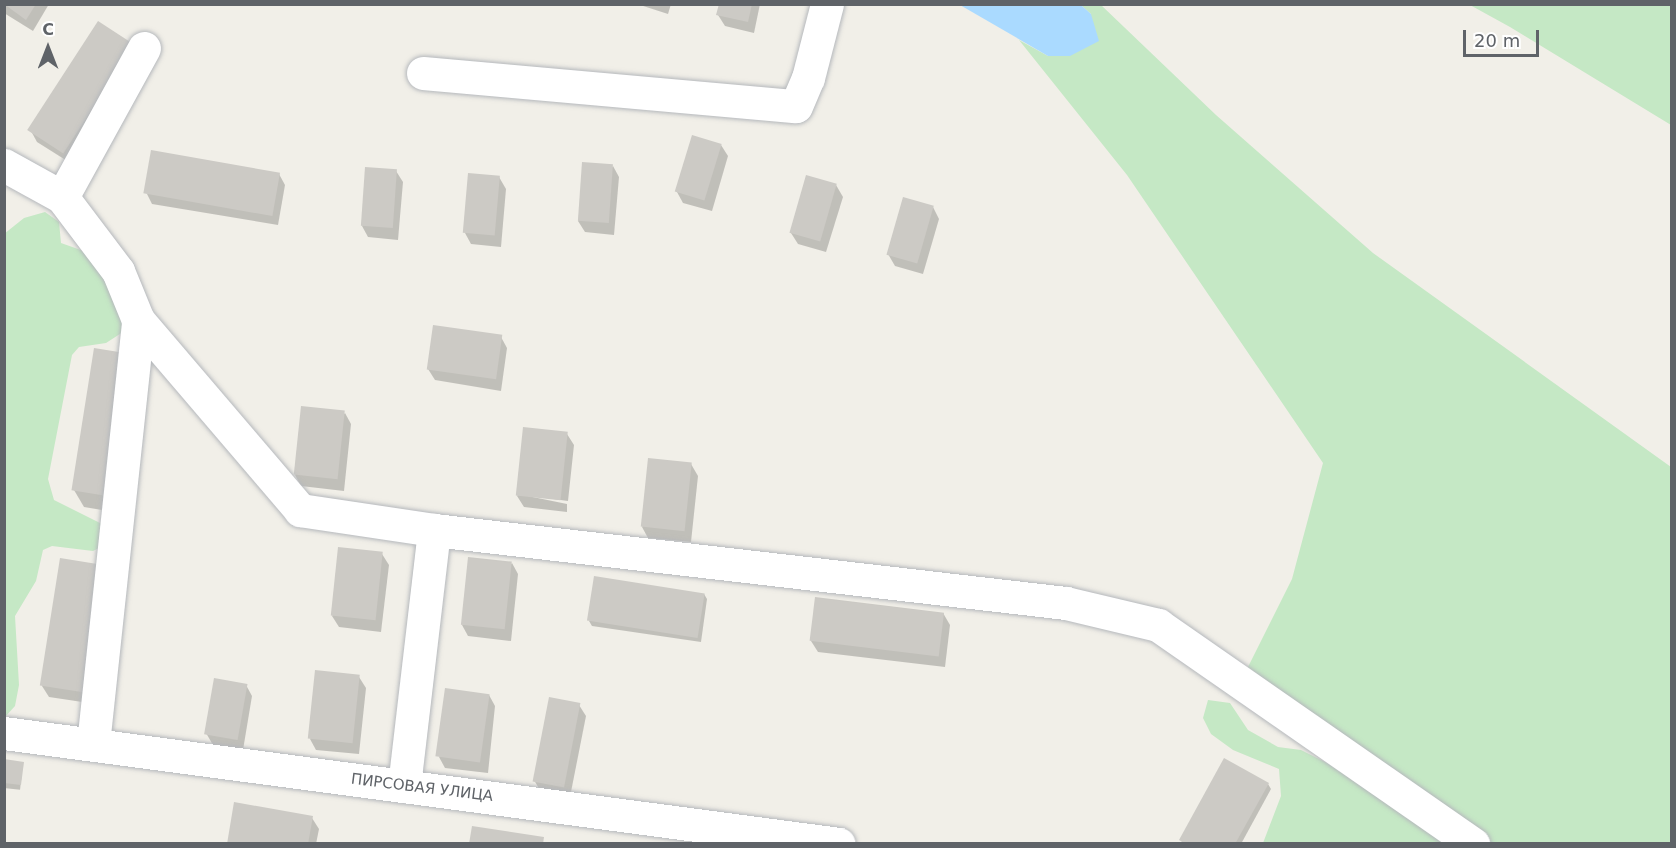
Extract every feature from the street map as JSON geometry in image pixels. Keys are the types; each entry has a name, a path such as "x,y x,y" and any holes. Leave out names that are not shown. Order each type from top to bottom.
{"street":[{"path":"423,74 796,106 808,78 827,4"},
{"path":"62,196 144,48"},
{"path":"4,165 62,196 118,271 138,320 300,510 434,530 1066,603 1158,625 1473,843"},
{"path":"93,744 138,320"},
{"path":"404,786 434,530"},
{"name":"ПИРСОВАЯ УЛИЦА","path":"4,733 839,843"}],"green space":[{"path":"1081,5 1101,5 1216,115 1373,253 1671,467 1671,843 1485,843 1248,667 1292,579 1323,463 1127,175 1019,40 1048,56 1091,14"},
{"path":"1470,5 1671,5 1671,125 1510,27"},
{"path":"45,212 59,222 61,243 92,254 124,311 123,332 106,343 79,347 72,355 48,479 54,500 106,526 103,546 93,551 52,546 43,550 36,581 15,616 19,685 15,706 5,717 4,234 24,218"},
{"path":"1208,700 1230,703 1248,730 1278,747 1301,750 1327,763 1444,843 1263,843 1281,796 1279,769 1233,750 1211,734 1203,718"}],"water":[{"path":"960,5 1081,5 1091,14 1099,41 1070,56 1048,56"}],"building":[{"path":"4,4 36,4 26,20"},
{"path":"719,4 752,4 748,22 716,15"},
{"path":"98,21 134,44 63,153 27,130"},
{"path":"692,135 722,144 704,200 675,191"},
{"path":"151,150 280,173 272,216 143,193"},
{"path":"582,162 613,164 609,223 578,221"},
{"path":"365,167 397,169 393,228 361,226"},
{"path":"468,173 500,176 495,236 463,233"},
{"path":"806,175 837,184 820,241 789,233"},
{"path":"903,197 934,206 917,263 886,255"},
{"path":"433,325 502,335 496,379 427,370"},
{"path":"94,348 127,353 104,495 71,490"},
{"path":"301,406 345,411 338,479 294,475"},
{"path":"523,427 568,432 561,500 516,496"},
{"path":"648,458 692,463 685,531 641,527"},
{"path":"338,547 383,552 376,620 331,616"},
{"path":"468,557 512,562 505,629 461,625"},
{"path":"60,558 103,565 83,692 40,685"},
{"path":"594,576 705,594 698,638 587,620"},
{"path":"815,597 944,613 939,657 810,641"},
{"path":"315,670 360,675 353,743 308,739"},
{"path":"214,678 247,684 238,740 204,734"},
{"path":"445,688 490,694 480,763 435,756"},
{"path":"549,697 580,703 564,788 533,781"},
{"path":"1224,758 1269,783 1235,844 1186,844 1179,840"},
{"path":"4,759 24,762 21,785 4,783"},
{"path":"234,802 313,816 308,844 227,844"},
{"path":"472,826 544,837 543,844 469,844"}]}
